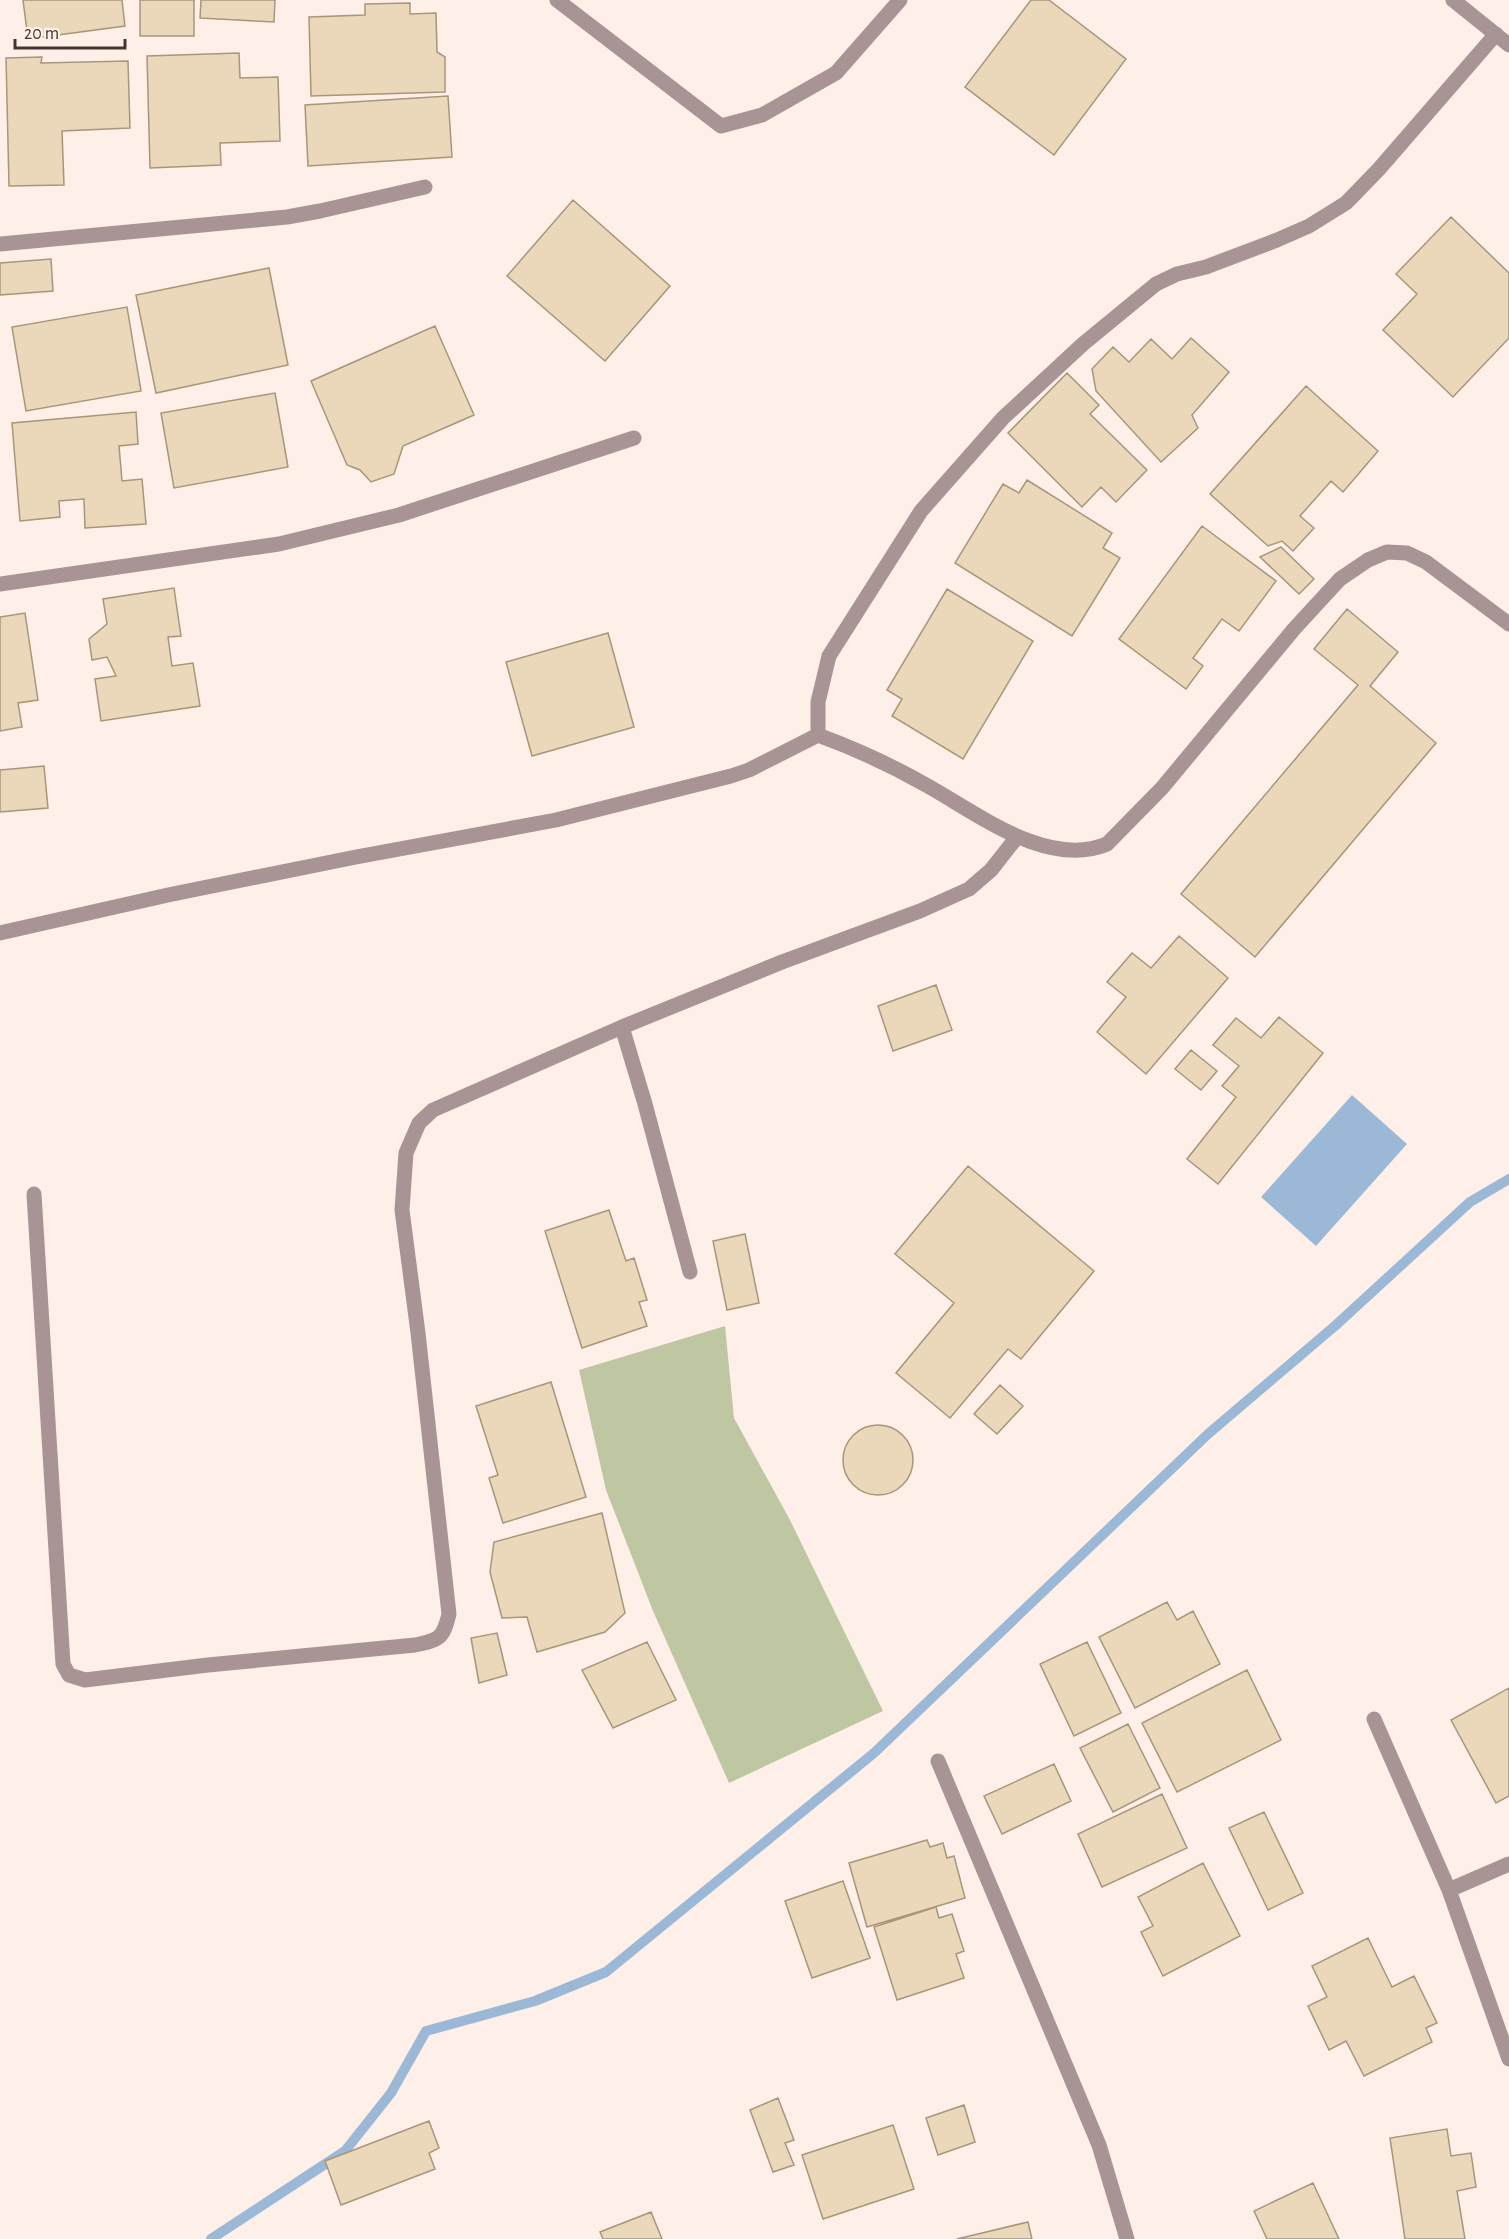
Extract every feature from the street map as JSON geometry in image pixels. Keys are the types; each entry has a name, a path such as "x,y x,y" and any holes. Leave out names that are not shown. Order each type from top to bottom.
{"street":[{"path":"557,0 721,126 762,115 836,73 900,0"},
{"path":"1453,0 1509,45"},
{"path":"818,735 818,702 830,657 921,511 1003,418 1083,344 1156,284 1177,274 1206,267 1278,240 1309,226 1346,203 1496,34"},
{"path":"0,244 287,217 425,188"},
{"path":"0,584 279,544 399,515 634,438"},
{"path":"0,933 322,863 556,820 731,776 749,770 818,735 859,750 1017,837 1074,850 1096,848 1107,844 1162,788 1294,629 1340,579 1368,560 1387,552 1407,553 1426,562 1509,624"},
{"path":"34,1194 63,1664 69,1674 85,1680 436,1641 445,1632 449,1614 402,1210 406,1153 419,1123 433,1110 622,1027 783,962 909,916 969,889 991,870 1017,837"},
{"path":"622,1027 690,1272"},
{"path":"1374,1719 1449,1890 1509,2060"},
{"path":"938,1761 1099,2145 1127,2239"},
{"path":"1449,1890 1509,1864"}],"green space":[{"path":"725,1326 734,1418 790,1520 883,1711 729,1783 653,1611 606,1490 579,1370"}],"water":[{"path":"1352,1095 1407,1144 1316,1246 1261,1197"}],"building":[{"path":"23,0 122,0 125,26 28,39"},
{"path":"140,0 194,0 194,36 140,36"},
{"path":"201,0 275,0 274,22 200,18"},
{"path":"1031,0 1049,0 1126,59 1054,155 965,87"},
{"path":"410,3 410,14 436,13 437,52 445,57 445,92 311,96 309,17 365,15 365,4"},
{"path":"239,53 240,78 278,77 280,141 220,143 221,165 150,168 147,56"},
{"path":"42,57 41,63 128,61 130,128 62,131 64,185 9,186 6,58"},
{"path":"448,96 452,157 308,166 305,105"},
{"path":"573,200 670,286 605,361 507,276"},
{"path":"1451,217 1509,273 1509,338 1453,397 1383,330 1417,294 1396,274"},
{"path":"51,259 53,291 0,295 0,263"},
{"path":"269,268 288,365 156,393 136,295"},
{"path":"127,307 141,391 26,411 12,327"},
{"path":"435,326 474,415 403,446 394,474 371,482 360,470 347,465 311,381"},
{"path":"1191,338 1229,372 1192,415 1198,428 1161,462 1096,391 1092,369 1113,347 1129,362 1151,339 1172,359"},
{"path":"1067,373 1099,405 1090,414 1147,470 1116,502 1101,487 1082,507 1008,433"},
{"path":"1306,386 1378,451 1343,492 1331,481 1300,516 1314,528 1293,551 1282,541 1268,546 1210,494"},
{"path":"275,393 288,467 174,488 161,413"},
{"path":"136,412 138,444 119,446 122,481 142,479 146,524 85,528 84,499 59,501 60,517 20,521 12,423"},
{"path":"1027,480 1112,533 1103,548 1120,558 1072,636 955,563 1003,484 1019,493"},
{"path":"1202,526 1276,581 1239,631 1222,619 1193,658 1203,666 1186,689 1119,639"},
{"path":"1281,547 1314,579 1299,594 1260,557"},
{"path":"174,588 181,636 168,637 172,666 193,663 200,706 101,721 95,679 116,676 107,657 92,660 89,639 107,624 103,599"},
{"path":"947,589 1033,641 963,759 892,716 902,699 887,690"},
{"path":"1347,609 1398,652 1370,686 1436,743 1255,957 1181,894 1358,685 1314,649"},
{"path":"25,613 38,700 18,703 22,727 0,731 0,617"},
{"path":"608,633 634,727 532,756 506,662"},
{"path":"44,766 48,808 0,812 0,770"},
{"path":"1179,936 1228,978 1146,1074 1097,1032 1126,997 1107,982 1132,953 1151,968"},
{"path":"936,985 952,1030 893,1051 878,1006"},
{"path":"1279,1017 1323,1053 1218,1184 1187,1159 1236,1097 1222,1086 1239,1066 1213,1045 1236,1018 1261,1038"},
{"path":"1191,1050 1217,1071 1201,1090 1175,1069"},
{"path":"968,1166 1094,1271 1021,1359 1008,1349 950,1418 896,1373 954,1303 895,1254"},
{"path":"609,1210 626,1261 634,1258 647,1300 639,1302 647,1326 582,1348 545,1231"},
{"path":"745,1234 759,1303 727,1310 713,1241"},
{"path":"551,1382 586,1497 503,1523 489,1478 498,1475 476,1406"},
{"path":"1000,1385 1023,1406 997,1434 974,1414"},
{"path":"878,1425 891,1428 903,1435 910,1447 913,1460 910,1473 903,1485 891,1492 878,1495 865,1492 853,1485 846,1473 843,1460 846,1447 853,1435 865,1428"},
{"path":"602,1513 625,1613 605,1632 537,1652 527,1617 502,1618 490,1572 494,1542"},
{"path":"1167,1602 1177,1620 1193,1611 1220,1664 1135,1708 1099,1637"},
{"path":"497,1633 507,1675 479,1683 471,1638"},
{"path":"647,1642 676,1700 613,1728 582,1670"},
{"path":"1087,1642 1121,1713 1074,1736 1040,1664"},
{"path":"1247,1670 1281,1740 1177,1792 1142,1723"},
{"path":"1509,1688 1509,1796 1496,1803 1451,1720"},
{"path":"1128,1724 1160,1788 1113,1812 1080,1748"},
{"path":"1054,1764 1071,1801 1002,1834 984,1796"},
{"path":"1162,1794 1187,1848 1102,1887 1078,1834"},
{"path":"1264,1812 1303,1893 1268,1910 1229,1828"},
{"path":"927,1840 930,1847 943,1843 947,1858 954,1856 965,1898 867,1927 849,1863"},
{"path":"1203,1863 1240,1936 1163,1976 1141,1932 1153,1926 1138,1897"},
{"path":"843,1881 870,1958 812,1978 785,1901"},
{"path":"936,1907 939,1918 952,1914 964,1951 956,1954 964,1978 897,2000 874,1927"},
{"path":"1368,1938 1392,1987 1414,1976 1437,2023 1426,2028 1432,2042 1364,2076 1346,2041 1329,2050 1308,2006 1327,1997 1312,1966"},
{"path":"778,2098 794,2140 785,2143 794,2165 773,2172 750,2110"},
{"path":"964,2105 975,2142 938,2155 926,2118"},
{"path":"429,2121 439,2148 429,2153 435,2169 341,2205 325,2161"},
{"path":"893,2125 914,2189 823,2219 802,2155"},
{"path":"1447,2129 1451,2156 1471,2153 1476,2187 1457,2191 1465,2239 1405,2239 1390,2138"},
{"path":"1313,2183 1339,2239 1267,2239 1254,2211"},
{"path":"651,2212 662,2239 603,2239 600,2232"},
{"path":"1028,2222 1032,2239 957,2239"}],"waterway":[{"path":"211,2239 345,2151 391,2093 426,2031 535,2001 606,1972 874,1753 1208,1434 1336,1325 1470,1202 1509,1179"}]}
